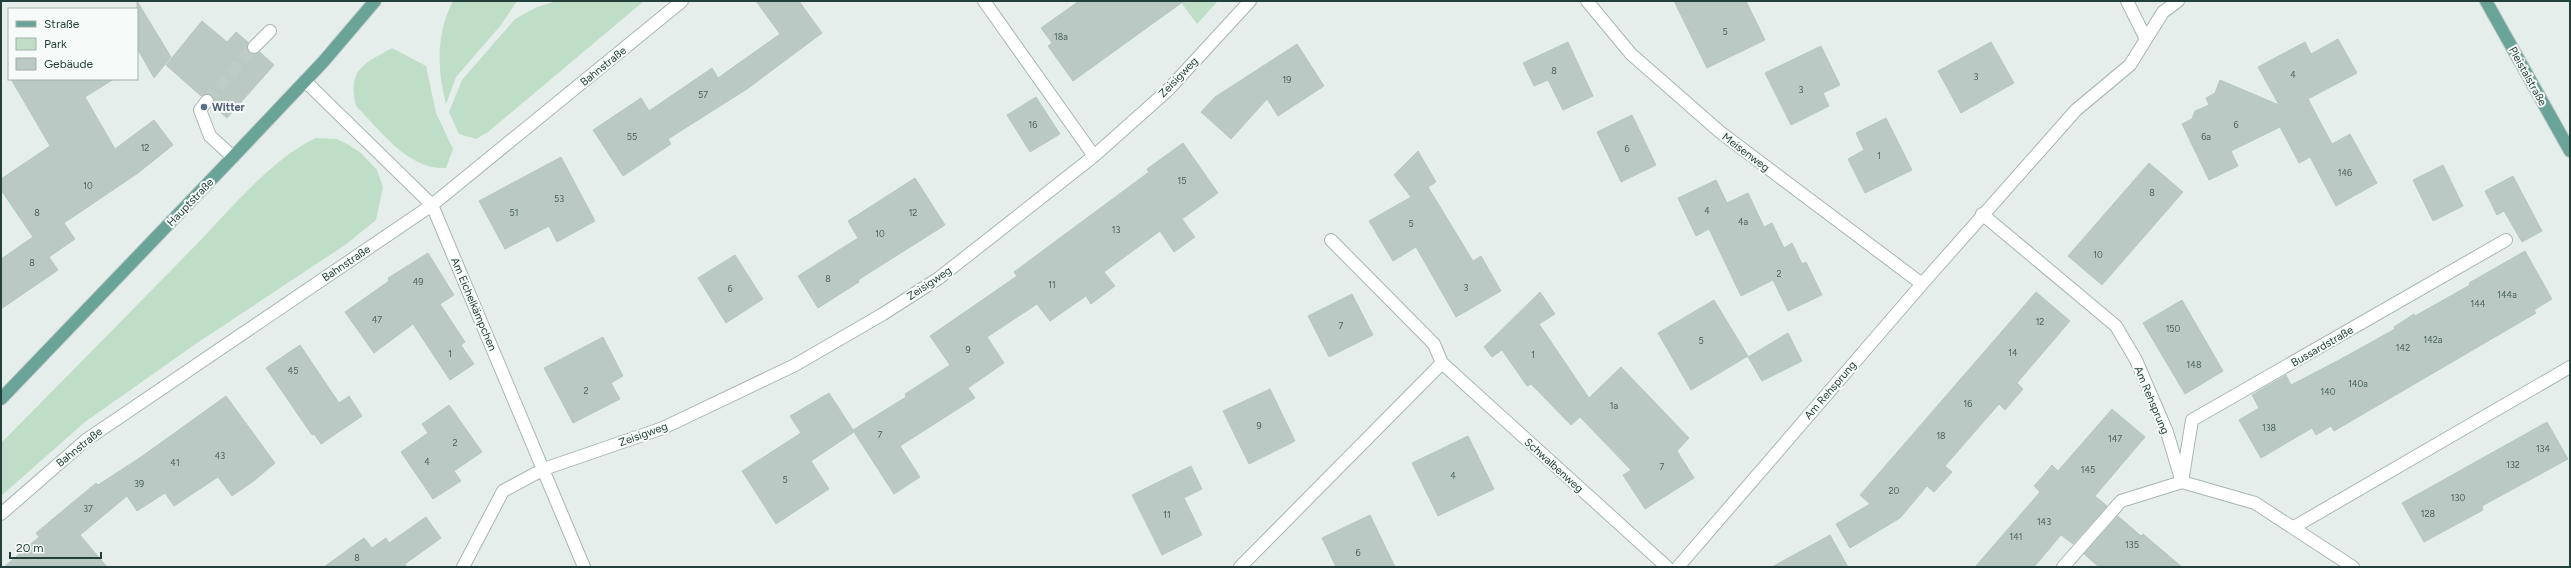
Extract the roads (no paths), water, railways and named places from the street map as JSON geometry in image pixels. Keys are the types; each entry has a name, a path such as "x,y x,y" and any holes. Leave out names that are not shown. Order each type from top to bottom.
{"main road":[{"name":"Hauptstraße","path":"1,399 305,81 375,1"},
{"name":"Pleistalstraße","path":"2486,1 2570,151"}],"street":[{"name":"Bahnstraße","path":"1,514 86,440 432,205 682,1"},
{"path":"984,1 1094,156"},
{"name":"Zeisigweg","path":"463,567 503,491 544,469 663,428 822,349 883,314 939,278 1094,156 1168,90 1250,1"},
{"name":"Meisenweg","path":"1587,1 1631,54 1720,132 1922,284"},
{"path":"2127,1 2146,39"},
{"name":"Am Rehsprung","path":"1678,567 1982,214 2076,110 2130,65 2163,12 2178,1"},
{"path":"254,47 270,31"},
{"name":"Am Eichelkämpchen","path":"305,81 432,205 584,567"},
{"path":"207,101 200,110 210,136 233,157"},
{"name":"Am Rehsprung","path":"1982,214 2116,326 2136,360 2164,424 2182,482"},
{"name":"Schwalbenweg","path":"1331,240 1434,344 1442,363 1667,567"},
{"name":"Bussardstraße","path":"2182,482 2192,420 2506,240"},
{"path":"1240,567 1442,363"},
{"path":"2294,527 2570,367"},
{"path":"2063,567 2121,501 2182,482 2255,503 2294,527 2353,567"}],"tunnel":[{"path":"207,101 254,47"}],"place":[{"name":"Witter","path":"204,107"}]}
